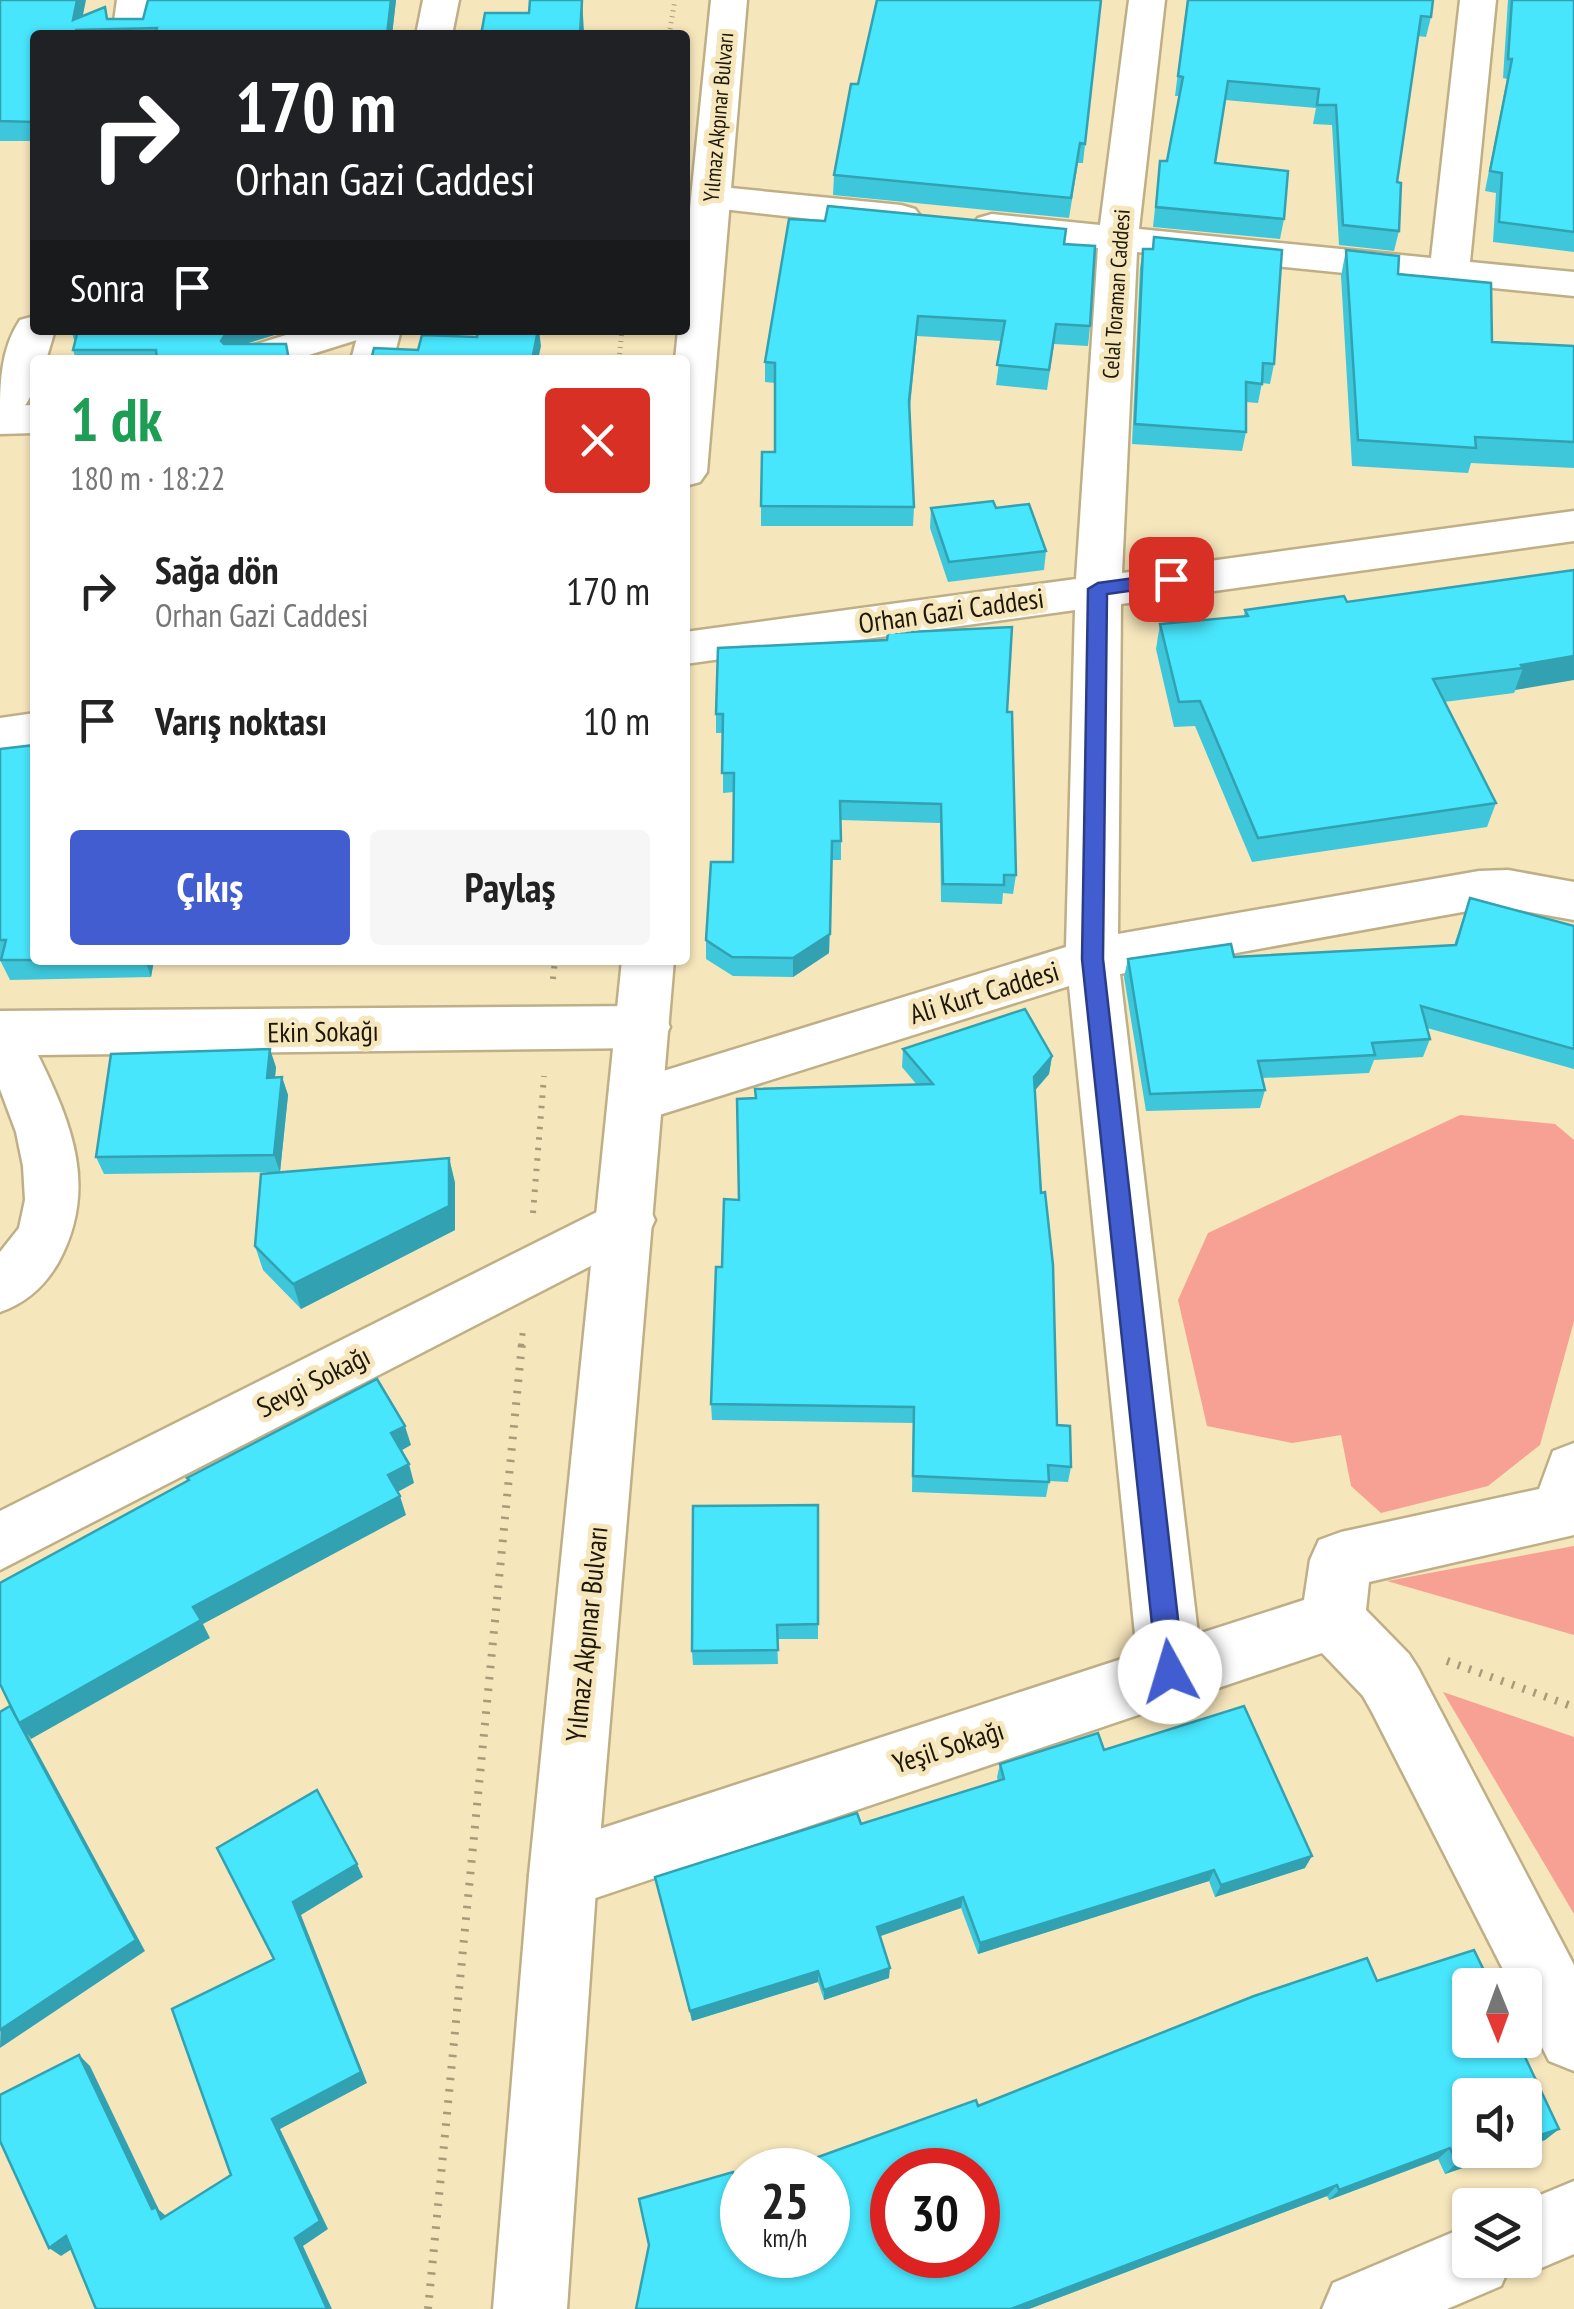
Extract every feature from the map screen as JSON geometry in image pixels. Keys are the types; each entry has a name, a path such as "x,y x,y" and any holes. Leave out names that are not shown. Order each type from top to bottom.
{"street":[{"path":"131,30 135,0"},
{"path":"435,30 440,0"},
{"name":"Yılmaz Akpınar Bulvarı","path":"690,368 698,202 729,0"},
{"name":"Celal Toraman Caddesi","path":"1147,0 1118,238 1098,589 1092,959 1170,1672"},
{"path":"1449,272 1478,0"},
{"path":"698,202 953,222 1574,284"},
{"path":"0,408 14,390 33,335"},
{"path":"266,355 329,335"},
{"path":"0,420 30,419"},
{"name":"Orhan Gazi Caddesi","path":"690,647 1574,526"},
{"path":"0,734 30,731"},
{"name":"Ali Kurt Caddesi","path":"637,1100 1092,959 1479,890 1508,889 1574,901"},
{"name":"Yılmaz Akpınar Bulvarı","path":"530,2309 563,1874 648,965"},
{"name":"Ekin Sokağı","path":"1,1034 644,1027"},
{"path":"0,1288 16,1278 38,1251 52,1214 53,1182 46,1134 1,1034"},
{"name":"Sevgi Sokağı","path":"0,1542 626,1220"},
{"path":"1574,1470 1563,1512 1341,1560 1334,1620 1386,1675 1395,1690 1574,2036"},
{"name":"Yeşil Sokağı","path":"563,1874 1334,1620"},
{"path":"1542,2231 1574,2217"},
{"path":"1374,2306 1452,2270"}],"path":[{"path":"669,30 675,0"},
{"path":"428,2309 529,1270 554,965"},
{"path":"1444,1660 1574,1707"}],"shaded area":[{"path":"1460,1115 1555,1124 1574,1140 1574,1321 1540,1445 1488,1486 1381,1513 1351,1486 1341,1435 1292,1443 1207,1426 1178,1300 1208,1233"},
{"path":"1574,1546 1574,1635 1387,1581"},
{"path":"1443,1692 1574,1737 1574,1914"}],"building":[{"path":"0,0 77,0 73,20 105,7 107,19 143,19 148,0 391,0 388,30 30,30 30,122 0,121"},
{"path":"530,0 582,0 580,30 482,30 485,13 529,13"},
{"path":"877,0 1101,0 1085,144 1080,143 1071,198 834,175 851,84 858,84"},
{"path":"1188,0 1433,0 1431,17 1421,16 1397,182 1401,183 1399,231 1343,225 1336,105 1317,105 1319,89 1228,81 1215,163 1288,171 1284,219 1156,207 1160,161 1167,161 1183,77 1178,76"},
{"path":"1512,0 1574,0 1574,232 1499,222 1502,173 1490,171 1512,59 1508,59"},
{"path":"828,206 1066,229 1064,244 1095,246 1090,326 1056,324 1049,370 997,365 1005,321 918,316 909,401 914,507 761,506 762,452 775,452 775,363 765,362 789,219 825,221"},
{"path":"1154,237 1282,250 1274,364 1263,363 1262,384 1246,382 1246,432 1135,424 1143,249 1153,249"},
{"path":"1346,250 1399,256 1398,274 1491,283 1492,342 1574,346 1574,442 1475,437 1476,448 1358,440"},
{"path":"77,335 225,335 221,341 224,344 286,344 288,355 156,355 156,350 73,350"},
{"path":"422,335 537,335 533,355 372,355 374,348 418,350"},
{"path":"993,501 996,508 1029,504 1046,551 949,562 931,508"},
{"path":"1574,570 1574,656 1521,665 1523,668 1433,679 1496,803 1258,838 1200,701 1179,702 1160,624 1248,616 1245,610 1344,596 1347,602"},
{"path":"1012,627 1007,712 1012,712 1016,875 1004,875 1004,885 943,884 941,804 840,801 841,841 832,841 830,934 793,958 732,957 706,940 711,862 733,862 734,773 722,773 723,714 716,714 718,648 887,640 888,633"},
{"path":"30,746 30,960 1,960 6,940 0,940 0,749"},
{"path":"1470,898 1574,926 1574,1049 1421,1006 1430,1039 1372,1043 1375,1055 1258,1061 1265,1090 1150,1094 1128,959 1231,944 1234,957 1456,945"},
{"path":"1025,1009 1052,1056 1034,1077 1041,1193 1045,1192 1053,1265 1057,1425 1070,1426 1071,1467 1048,1465 1049,1482 913,1476 914,1407 711,1404 716,1267 722,1267 724,1199 739,1200 737,1099 756,1098 755,1089 933,1084 903,1049"},
{"path":"270,1049 267,1078 282,1077 274,1155 96,1157 111,1054"},
{"path":"449,1158 449,1206 293,1284 255,1246 261,1174"},
{"path":"377,1379 405,1426 391,1433 409,1464 388,1475 400,1496 193,1607 201,1620 19,1723 0,1684 0,1583 187,1478"},
{"path":"818,1505 818,1624 777,1625 778,1650 692,1651 693,1506"},
{"path":"10,1706 136,1940 0,2030 0,1712"},
{"path":"1244,1706 1312,1856 1221,1885 1214,1870 980,1943 963,1897 877,1927 890,1968 824,1990 818,1971 690,2011 655,1877 857,1813 861,1824 1004,1779 1000,1764 1098,1733 1104,1750"},
{"path":"317,1790 357,1864 293,1902 361,2072 272,2119 320,2221 295,2238 327,2309 96,2309 66,2236 49,2248 0,2141 0,2095 79,2055 152,2209 156,2207 161,2219 231,2175 172,2009 274,1959 217,1848"},
{"path":"1474,1950 1483,1968 1452,1968 1452,2058 1525,2058 1535,2078 1452,2078 1452,2152 1450,2148 1339,2190 1337,2185 1011,2309 636,2309 649,2245 639,2199 720,2176 720,2278 850,2278 850,2148 843,2148 976,2100 978,2106 1254,1996 1367,1958 1377,1981"},
{"path":"1542,2093 1559,2129 1542,2134"}],"route":[{"path":"1170,1672 1092,959 1098,589 1171,579"}]}
